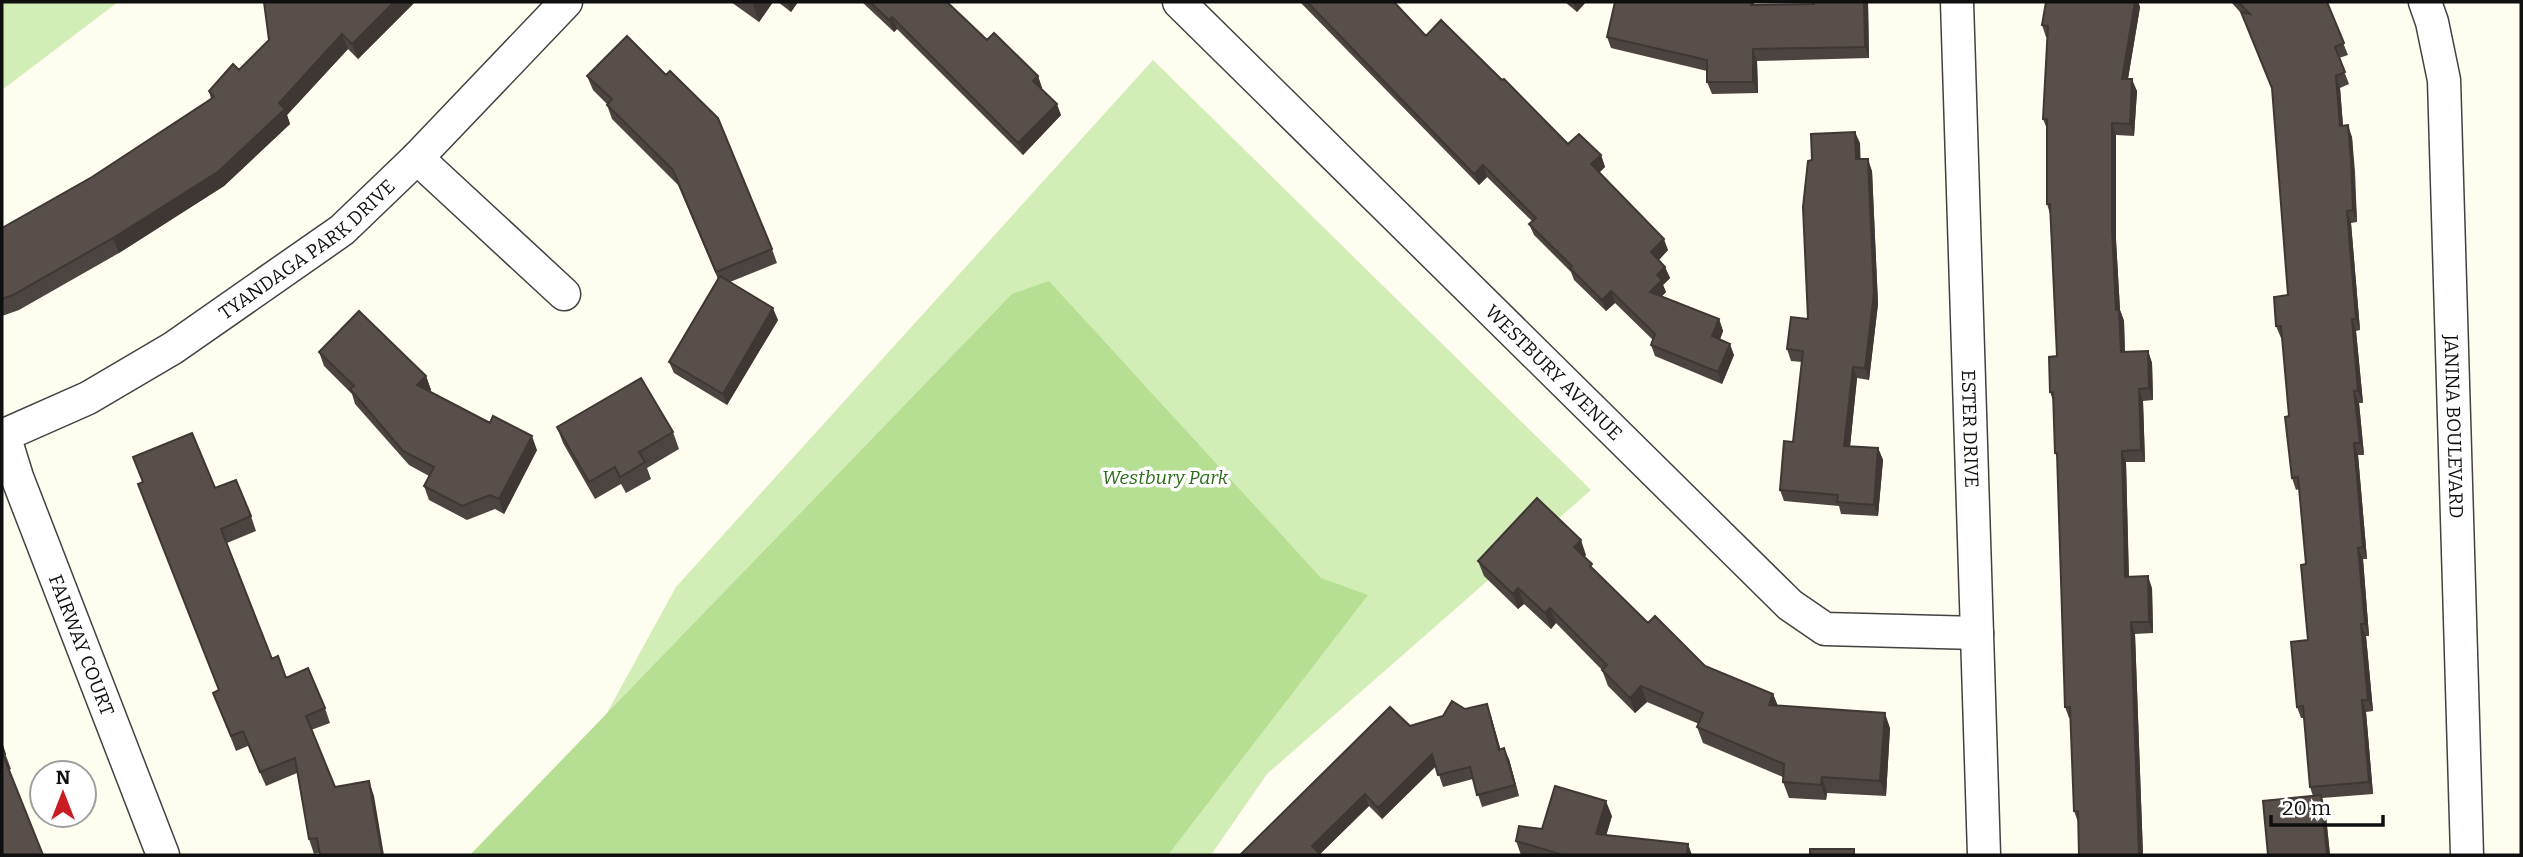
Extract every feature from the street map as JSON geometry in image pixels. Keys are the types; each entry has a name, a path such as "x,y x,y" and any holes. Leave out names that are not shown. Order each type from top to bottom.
{"street":[{"name":"TYANDAGA PARK DRIVE","path":"3,436 88,398 173,348 342,230 416,158 566,2"},
{"name":"WESTBURY AVENUE","path":"1179,2 1790,605 1825,629 1977,633"},
{"name":"ESTER DRIVE","path":"1957,2 1984,855"},
{"name":"JANINA BOULEVARD","path":"2424,2 2432,22 2444,80 2467,855"},
{"path":"416,158 564,294"},
{"name":"FAIRWAY COURT","path":"3,436 163,855"}],"green space":[{"path":"2,2 118,2 2,90"},
{"name":"Westbury Park","path":"1153,60 1591,490 1267,774 1211,855 529,855 676,587"},
{"path":"1049,281 1321,578 1368,595 1168,855 470,855 1012,294"}],"building":[{"path":"264,2 394,2 352,44 342,34 279,103 285,109 219,171 113,238 2,299 2,228 92,177 214,97 209,91 233,64 239,70 269,40"},
{"path":"870,2 947,2 987,40 994,33 1038,76 1033,81 1057,104 1018,143 892,17 889,20"},
{"path":"1307,2 1394,2 1426,36 1441,20 1568,144 1579,134 1601,155 1591,164 1664,239 1651,252 1665,267 1657,275 1662,280 1650,292 1719,319 1712,336 1730,344 1718,372 1651,345 1655,334 1611,291 1602,300 1529,224 1536,218 1483,165 1474,174"},
{"path":"1615,2 1751,2 1751,5 1864,2 1865,47 1753,49 1753,82 1707,82 1707,60 1607,37"},
{"path":"2046,2 2135,2 2122,79 2132,79 2130,124 2112,123 2112,229 2121,352 2148,351 2149,388 2139,389 2141,450 2122,451 2125,577 2148,576 2149,622 2131,622 2139,855 2079,855 2078,811 2074,811 2070,707 2065,707 2057,453 2053,392 2050,392 2049,357 2057,356 2050,204 2047,204 2047,119 2043,119 2048,26 2042,25"},
{"path":"2238,2 2327,2 2344,43 2335,47 2345,72 2336,76 2340,126 2348,125 2351,159 2353,210 2347,211 2356,319 2352,319 2358,391 2354,391 2360,443 2354,443 2363,547 2358,548 2365,624 2361,624 2368,700 2362,700 2369,782 2310,787 2303,706 2297,707 2291,642 2308,640 2301,565 2306,564 2298,477 2292,478 2285,417 2289,416 2281,326 2276,326 2274,297 2288,295 2272,88 2241,12 2250,14"},
{"path":"627,36 666,75 670,71 718,118 772,249 716,272 673,170 607,105 612,99 587,76"},
{"path":"1855,132 1856,159 1868,159 1874,293 1865,368 1853,367 1844,446 1878,448 1874,505 1837,502 1838,495 1780,490 1784,441 1793,442 1803,351 1787,349 1791,317 1808,319 1803,207 1808,161 1812,160 1811,134"},
{"path":"720,276 773,308 723,394 669,362"},
{"path":"359,311 426,376 417,385 490,423 493,416 532,436 499,499 490,495 462,506 424,486 434,467 403,451 350,389 354,386 319,352"},
{"path":"641,378 673,432 639,452 645,462 620,477 615,467 589,482 557,427"},
{"path":"192,433 215,488 236,480 251,516 221,529 272,659 278,656 286,678 308,668 325,708 306,716 335,787 369,781 382,855 320,855 317,838 309,839 295,758 260,772 243,731 231,736 213,693 219,690 138,484 143,482 133,457"},
{"path":"1537,498 1581,540 1574,547 1592,564 1590,566 1648,623 1655,616 1705,666 1773,694 1769,705 1885,713 1880,781 1822,777 1821,785 1783,782 1784,764 1697,727 1703,713 1641,686 1630,698 1602,670 1607,665 1550,608 1545,613 1518,588 1513,594 1478,561"},
{"path":"1452,701 1465,709 1487,704 1499,750 1504,748 1515,785 1477,795 1470,767 1438,775 1432,754 1378,808 1365,794 1312,846 1321,855 1240,855 1390,707 1410,726 1443,716"},
{"path":"2,745 3,755 28,818 28,829 33,829 43,855 2,855"},
{"path":"1555,786 1606,801 1596,834 1688,844 1687,855 1563,855 1516,841 1519,826 1542,829"},
{"path":"2321,795 2327,855 2268,855 2263,801"},
{"path":"1810,849 1854,849 1854,855 1810,855"}]}
